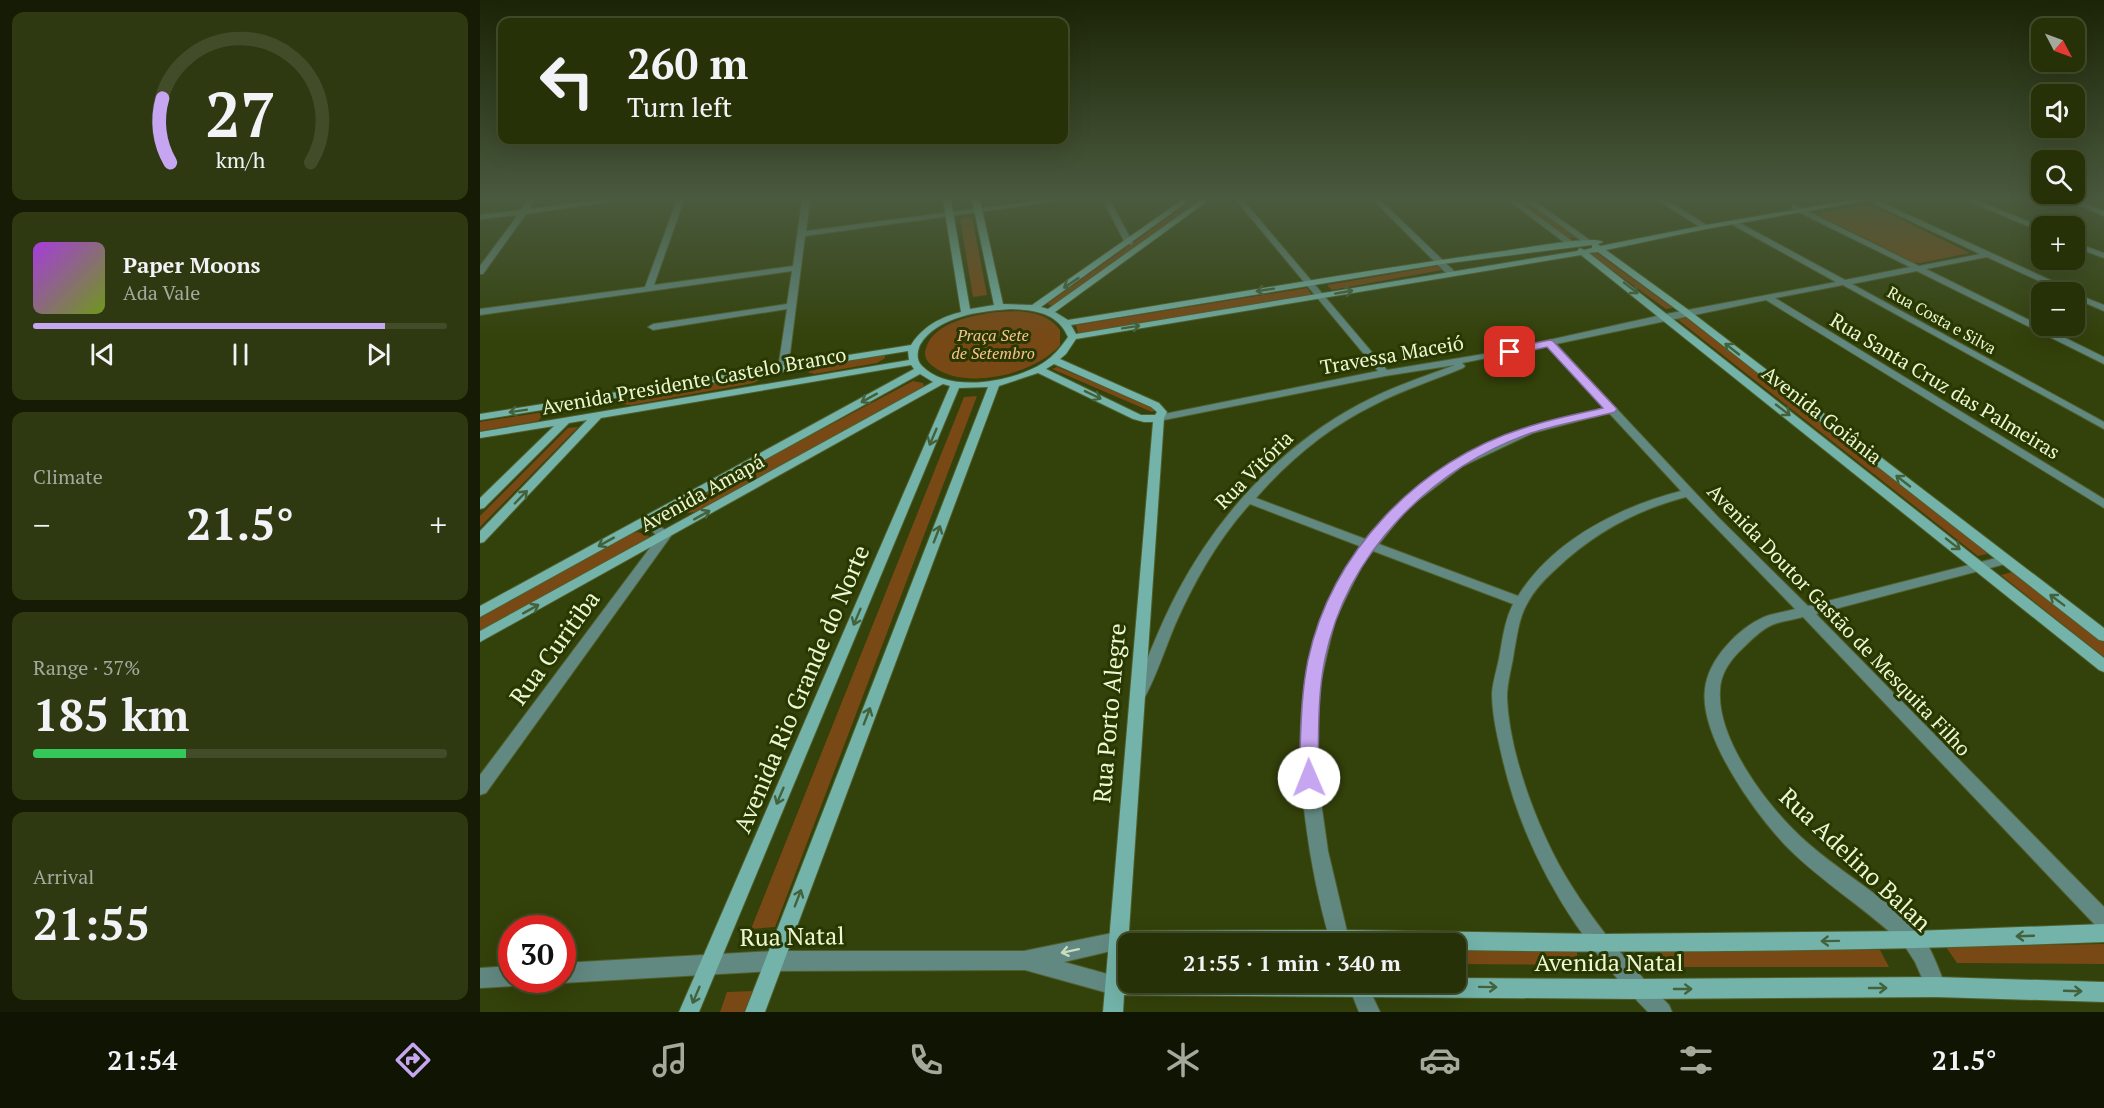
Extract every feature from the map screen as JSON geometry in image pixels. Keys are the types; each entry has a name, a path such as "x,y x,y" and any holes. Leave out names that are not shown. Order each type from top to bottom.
{"street":[{"path":"480,272 498,247"},
{"path":"648,289 663,247"},
{"path":"781,383 800,247"},
{"path":"955,247 966,312"},
{"path":"986,247 999,307"},
{"path":"1034,308 1123,247"},
{"path":"1049,312 1140,247"},
{"path":"1279,247 1386,373"},
{"path":"1426,247 1451,273"},
{"path":"1066,323 1442,262 1550,247"},
{"name":"Avenida Goiânia","path":"1587,247 1687,314 2104,636"},
{"path":"1073,337 1506,265 1595,247"},
{"name":"Rua Costa e Silva","path":"1779,247 2104,426"},
{"path":"1874,247 2104,361"},
{"path":"1969,247 2047,282"},
{"name":"Avenida Goiânia","path":"1591,248 1666,317 2104,666"},
{"path":"2085,248 2104,256"},
{"path":"1496,255 1506,265"},
{"name":"Travessa Maceió","path":"1159,418 1386,373 1490,356 1666,317 1986,255"},
{"path":"480,312 796,268"},
{"name":"Rua Santa Cruz das Palmeiras","path":"1768,298 2104,504"},
{"path":"2085,300 2104,308"},
{"path":"653,327 791,306"},
{"path":"999,307 1034,308 1049,312 1066,323 1073,337 1067,350 1040,370 995,383 949,382 917,366 915,347 933,327 966,312 999,307"},
{"name":"Avenida Doutor Gastão de Mesquita Filho","path":"1550,343 1688,493 2104,920"},
{"name":"Avenida Presidente Castelo Branco","path":"480,417 915,347"},
{"name":"Rua Vitória","path":"1136,704 1190,580 1208,551 1248,499 1291,457 1337,422 1390,394 1490,356"},
{"path":"1040,370 1137,417 1151,420 1159,418 1162,412 1155,405 1055,361"},
{"name":"Avenida Presidente Castelo Branco","path":"480,435 781,383 917,366"},
{"name":"Avenida Amapá","path":"480,612 917,366"},
{"name":"Avenida Amapá","path":"480,637 949,382"},
{"name":"Avenida Rio Grande do Norte","path":"689,1012 949,382"},
{"path":"755,1012 995,383"},
{"path":"480,539 599,415 609,396"},
{"path":"480,505 565,421 576,402"},
{"path":"1339,933 1314,825 1309,778 1309,715 1317,658 1327,625 1353,568 1369,543 1407,501 1452,467 1476,453 1527,430 1611,409"},
{"name":"Rua Porto Alegre","path":"1113,1012 1159,418"},
{"path":"1662,1012 1637,989 1600,943 1552,873 1531,829 1514,778 1500,691 1511,626 1521,602 1543,574 1596,528 1625,512 1688,493"},
{"path":"1248,499 1521,602"},
{"path":"647,520 665,536"},
{"name":"Rua Curitiba","path":"480,788 665,536"},
{"name":"Rua Adelino Balan","path":"1936,987 1913,940 1793,841 1760,805 1735,763 1715,719 1712,689 1720,668 1731,650 1749,632 1768,621 2004,560"},
{"name":"Avenida Natal","path":"1466,942 1913,940 2104,933"},
{"name":"Rua Natal","path":"576,972 774,961 1024,961 1117,941"},
{"name":"Rua Natal","path":"1024,961 1115,985"},
{"path":"480,978 498,977"},
{"name":"Avenida Natal","path":"1466,986 1637,989 1936,987 2104,992"},
{"path":"1360,993 1370,1012"}],"green space":[{"path":"965,247 978,247 987,295 973,297"},
{"path":"1127,247 1134,247 1052,306 1047,304"},
{"path":"1883,247 1958,247 1970,253 1920,263 1913,262"},
{"path":"1597,253 1673,308 1666,309 1590,254"},
{"path":"1437,266 1442,270 1332,290 1327,285"},
{"path":"1307,288 1312,295 1078,333 1076,325"},
{"name":"Praça Sete de Setembro","path":"996,312 1023,312 1047,318 1060,330 1060,345 1035,364 1000,376 963,378 947,374 928,361 925,356 926,348 930,339 937,332 956,321"},
{"path":"1687,318 1991,553 1978,556 1677,319"},
{"path":"879,355 885,358 877,363 814,374 808,372 814,366"},
{"path":"1057,367 1157,409 1152,412 1052,369"},
{"path":"758,375 762,378 754,383 631,405 621,404 621,401 634,396"},
{"path":"913,381 923,383 924,387 697,512 686,513 684,510 685,502"},
{"path":"977,396 775,927 751,929 964,397"},
{"path":"544,414 538,421 480,431 480,422"},
{"path":"578,427 480,527 480,516 568,428"},
{"path":"638,532 649,536 647,541 480,634 480,616 629,534"},
{"path":"2016,571 2104,640 2104,657 2001,575"},
{"path":"2104,944 2104,964 1957,963 1946,947"},
{"path":"1466,947 1576,947 1579,965 1466,964"},
{"path":"1659,949 1880,950 1889,967 1663,967"},
{"path":"753,991 745,1012 720,1012 727,992"}],"route":[{"path":"1309,778 1308,734 1311,695 1317,658 1327,625 1338,595 1353,568 1387,521 1429,483 1476,453 1527,430 1611,409 1550,343 1510,352"}]}
